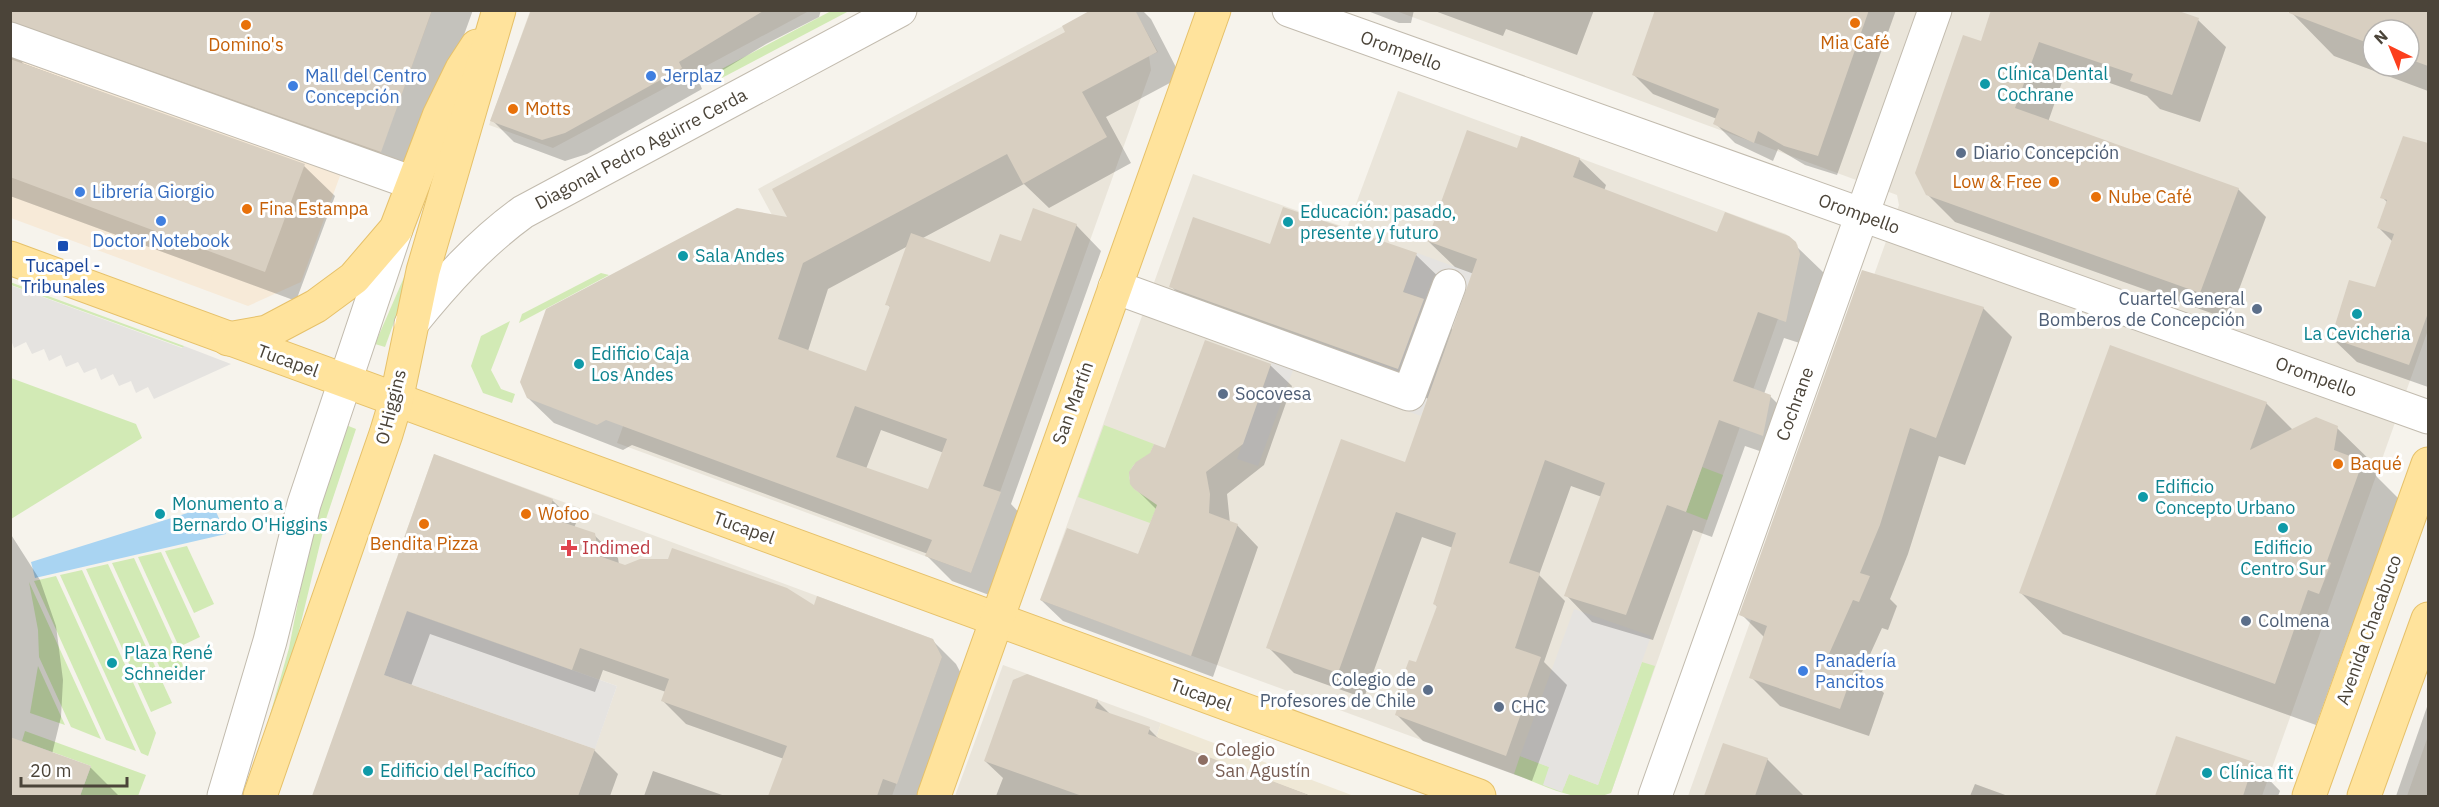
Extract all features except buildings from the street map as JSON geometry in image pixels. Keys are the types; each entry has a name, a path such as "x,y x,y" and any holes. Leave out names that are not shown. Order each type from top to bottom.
{"main road":[{"name":"San Martín","path":"934,796 1214,10"},
{"name":"O'Higgins","path":"260,796 331,597 396,401 423,271 494,12"},
{"path":"228,339 267,332 316,306 354,278 396,229 439,116 494,12"},
{"name":"Tucapel","path":"10,258 1479,796"},
{"name":"Avenida Chacabuco","path":"2308,796 2428,464"},
{"path":"2364,796 2428,619"}],"street":[{"name":"Diagonal Pedro Aguirre Cerda","path":"411,324 441,286 480,246 523,212 900,10"},
{"name":"Orompello","path":"1289,10 2428,417"},
{"name":"Cochrane","path":"1655,796 1935,10"},
{"path":"10,39 413,183"},
{"path":"224,796 270,641 296,529 396,229"},
{"path":"1115,287 1409,394 1449,286"}],"shaded area":[{"path":"10,11 432,11 379,156 351,146 301,282 248,306 11,218"},
{"path":"530,11 809,11 553,148 489,125"},
{"path":"1091,11 1135,11 1158,52 1149,56 1151,70 971,573 617,443 631,404 801,269 758,189"},
{"path":"1396,11 2428,11 2428,330 2262,796 1688,796 1899,205 1897,195"},
{"path":"1398,91 1786,234 1798,245 1798,262 1611,793 1574,796 1040,600 1193,174 1347,228"},
{"path":"1417,253 1472,273 1421,416 1293,370 1258,466 1237,459 1272,362 1143,315 1153,284 1397,369 1422,298 1403,292"},
{"path":"10,285 231,364 154,399 148,387 136,393 131,381 119,386 113,374 101,380 96,368 84,373 78,362 66,367 61,355 49,361 44,349 32,354 26,342 14,348 11,340"},
{"path":"434,454 933,639 942,657 892,796 578,796 617,686 381,602"},
{"path":"381,602 617,686 595,749 384,675 395,643 370,634"},
{"path":"1574,609 1651,636 1598,785 1569,774 1562,792 1543,785 1549,767 1520,756"},
{"path":"1003,665 1161,723 1136,796 955,796"},
{"name":"Colegio San Agustín","path":"1161,723 1354,796 1136,796"},
{"path":"2428,736 2428,796 2407,796"}],"green space":[{"path":"831,11 849,11 718,80 714,73"},
{"path":"415,252 419,254 385,347 375,344"},
{"path":"601,273 609,275 519,323 522,314"},
{"path":"10,282 184,346 184,348 11,285"},
{"path":"510,321 491,370 501,389 515,394 512,403 483,393 471,366 481,336"},
{"path":"11,378 136,424 142,438 11,519"},
{"path":"346,425 356,429 326,519 297,639 266,729 289,648 311,535"},
{"path":"1104,425 1154,444 1148,458 1140,460 1132,467 1129,478 1134,489 1158,504 1150,523 1078,497"},
{"path":"1702,467 1723,475 1707,520 1686,512"},
{"path":"187,546 214,604 194,613 165,551"},
{"path":"161,552 200,637 179,647 138,557"},
{"path":"134,558 185,670 165,679 112,563"},
{"path":"108,564 172,703 151,712 86,569"},
{"path":"82,570 156,733 148,756 141,753 60,575"},
{"path":"56,576 136,751 106,740 34,581"},
{"path":"29,582 101,739 71,727 39,657 38,630"},
{"path":"1642,662 1655,666 1611,793 1587,797 1574,796 1514,774 1520,756 1549,767 1564,787 1569,774 1598,785"},
{"path":"38,666 65,725 30,713"},
{"path":"25,731 146,775 138,796 80,796 91,766 22,741"}],"water":[{"path":"213,505 226,534 35,578 31,562"}],"place":[{"name":"Mia Café","path":"1855,23"},
{"name":"Domino's","path":"246,25"},
{"name":"Jerplaz","path":"651,76"},
{"name":"Clínica Dental Cochrane","path":"1985,84"},
{"name":"Mall del Centro Concepción","path":"293,86"},
{"name":"Motts","path":"513,109"},
{"name":"Diario Concepción","path":"1961,153"},
{"name":"Low & Free","path":"2054,182"},
{"name":"Librería Giorgio","path":"80,192"},
{"name":"Nube Café","path":"2096,197"},
{"name":"Fina Estampa","path":"247,209"},
{"name":"Doctor Notebook","path":"161,221"},
{"name":"Educación: pasado, presente y futuro","path":"1288,222"},
{"name":"Tucapel - Tribunales","path":"63,246"},
{"name":"Sala Andes","path":"683,256"},
{"name":"Cuartel General Bomberos de Concepción","path":"2257,309"},
{"name":"La Cevicheria","path":"2357,314"},
{"name":"Edificio Caja Los Andes","path":"579,364"},
{"name":"Socovesa","path":"1223,394"},
{"name":"Baqué","path":"2338,464"},
{"name":"Edificio Concepto Urbano","path":"2143,497"},
{"name":"Monumento a Bernardo O'Higgins","path":"160,514"},
{"name":"Wofoo","path":"526,514"},
{"name":"Bendita Pizza","path":"424,524"},
{"name":"Edificio Centro Sur","path":"2283,528"},
{"name":"Indimed","path":"569,548"},
{"name":"Colmena","path":"2246,621"},
{"name":"Plaza René Schneider","path":"112,663"},
{"name":"Panadería Pancitos","path":"1803,671"},
{"name":"Colegio de Profesores de Chile","path":"1428,690"},
{"name":"CHC","path":"1499,707"},
{"name":"Colegio San Agustín","path":"1203,760"},
{"name":"Edificio del Pacífico","path":"368,771"},
{"name":"Clínica fit","path":"2207,773"}]}
